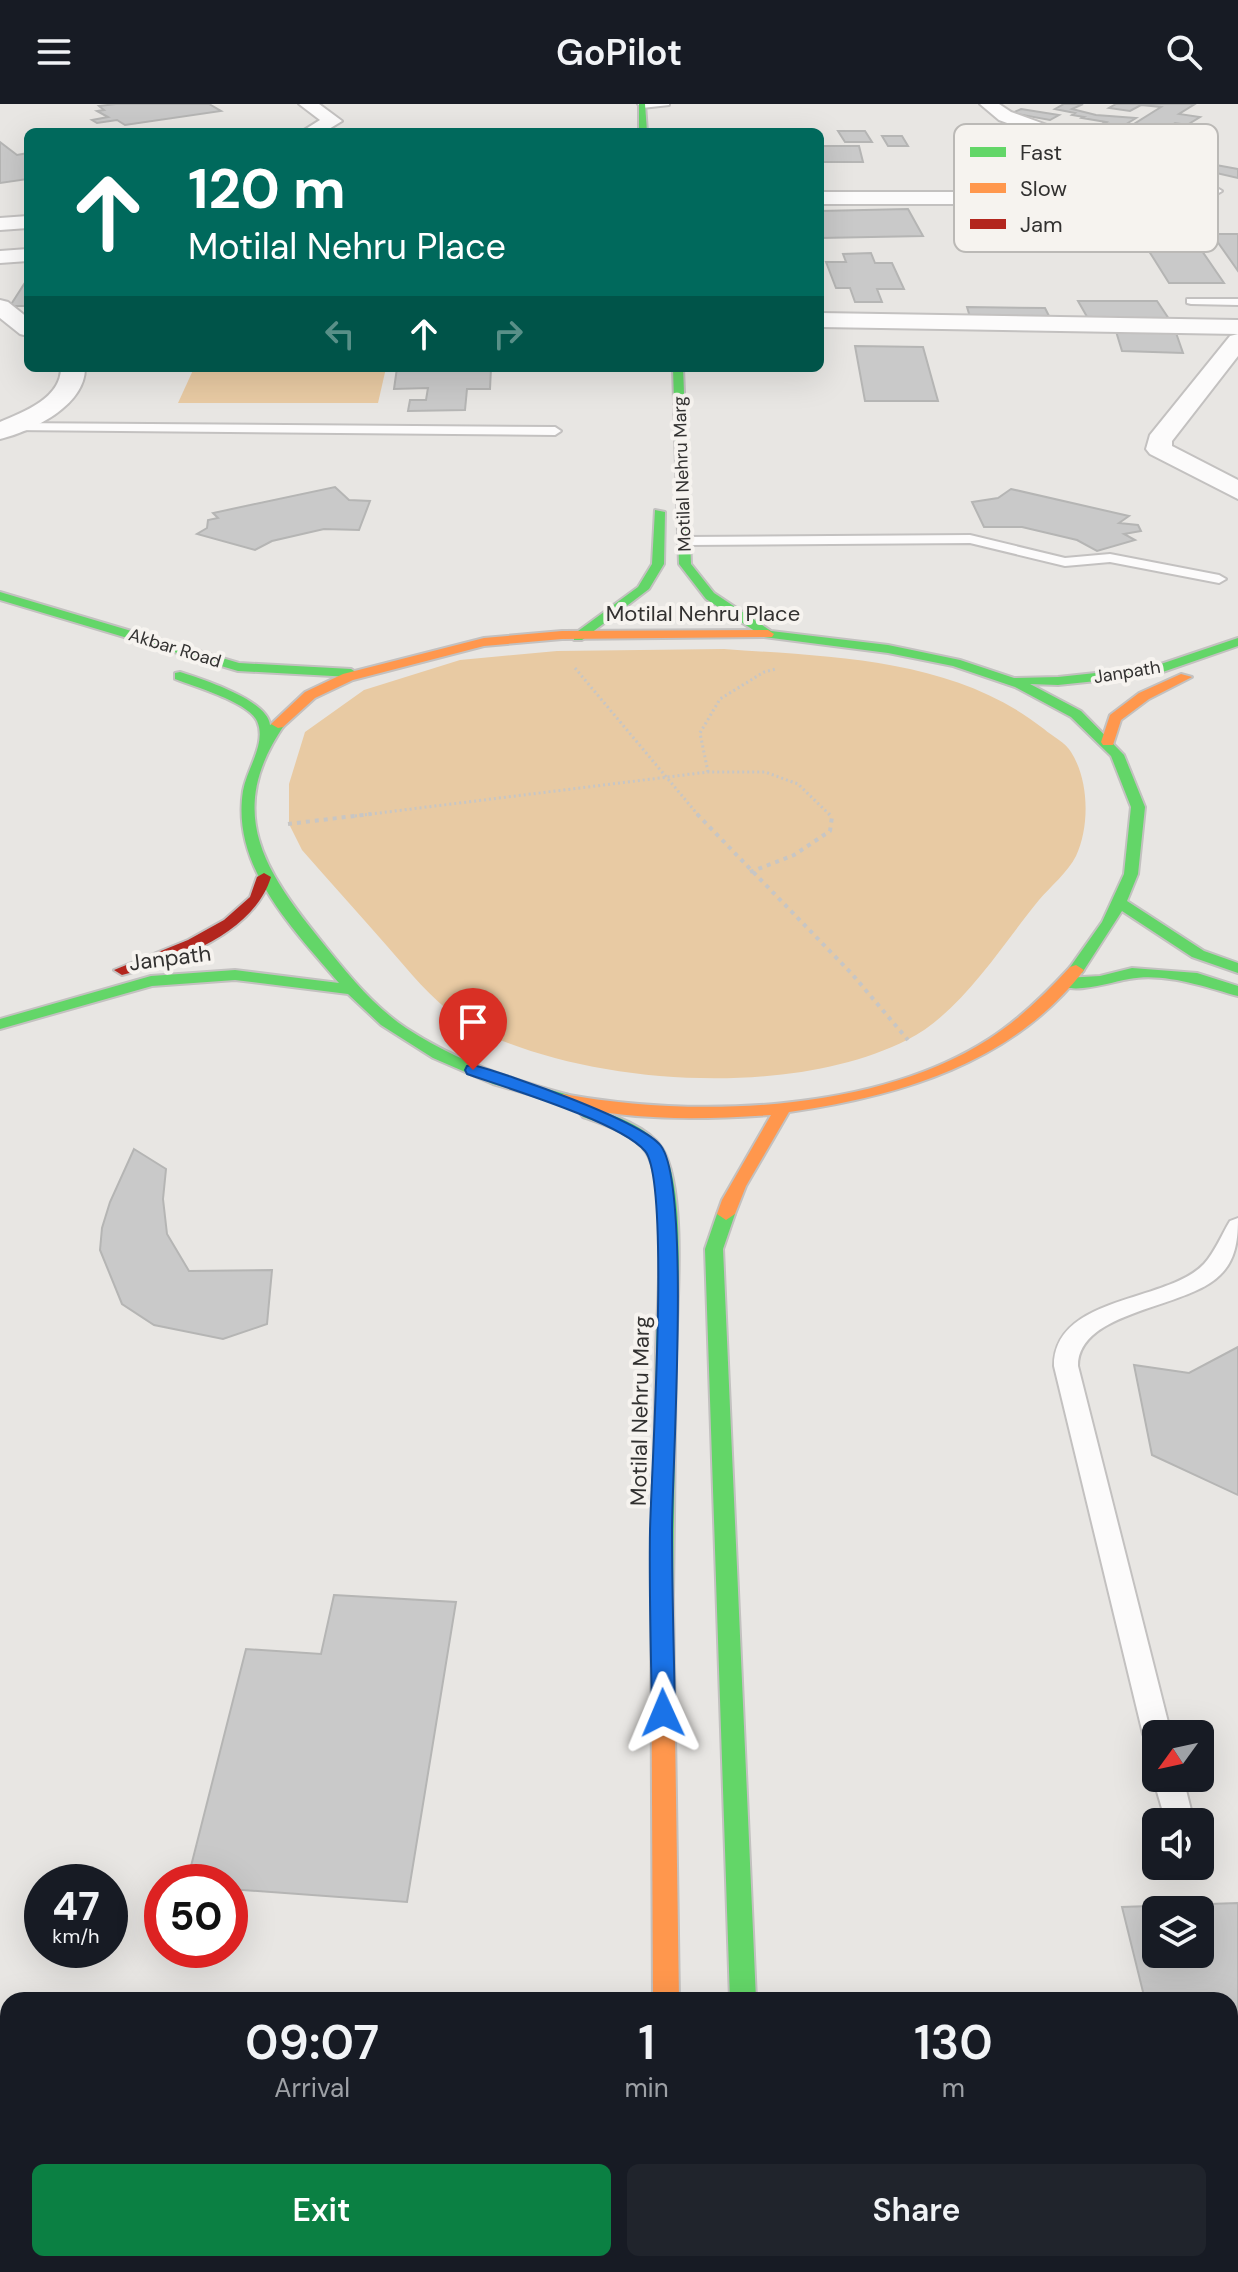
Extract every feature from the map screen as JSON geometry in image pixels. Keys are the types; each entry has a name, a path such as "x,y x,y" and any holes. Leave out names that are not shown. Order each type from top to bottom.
{"main road":[{"path":"642,104 643,128"},
{"name":"Motilal Nehru Marg","path":"678,372 685,564 693,583 768,634"},
{"name":"Motilal Nehru Marg","path":"578,637 643,589 658,564 659,498"},
{"name":"Akbar Road","path":"0,596 238,667 355,673"},
{"name":"Motilal Nehru Place","path":"768,634 919,653 968,664 1013,680 1067,708 1108,742 1127,772 1137,804 1137,853 1122,904 1065,983 999,1040 938,1070 865,1093 783,1108 699,1112 643,1109 534,1093 433,1052 392,1025 349,989 264,877 249,846 249,790 265,738 299,702 355,673 456,648 530,636 578,637 768,634"},
{"name":"Janpath","path":"1013,680 1058,681 1154,671 1238,642"},
{"name":"Janpath","path":"1108,742 1115,718 1144,696 1173,681 1238,660"},
{"name":"Akbar Road","path":"157,668 208,685 244,702 263,719 265,738"},
{"name":"Janpath","path":"111,973 142,965 223,924 254,901 264,877"},
{"path":"1122,904 1198,954 1238,968"},
{"path":"1065,983 1100,981 1132,973 1197,978 1238,991"},
{"name":"Janpath","path":"0,1024 151,981 235,975 349,989"},
{"name":"Motilal Nehru Marg","path":"534,1093 616,1123 654,1149 665,1188 668,1246 661,1532 666,1992"},
{"path":"743,1992 714,1249 735,1185 768,1138 783,1108"}],"street":[{"path":"307,104 333,121 318,128"},
{"path":"988,104 1005,116 1027,124"},
{"path":"824,198 954,198"},
{"path":"0,224 24,222"},
{"path":"0,307 24,326"},
{"path":"824,320 1238,327"},
{"path":"1238,341 1159,440 1159,449 1171,457 1238,491"},
{"path":"6,429 60,399 72,384 73,372"}],"lane":[{"path":"642,104 665,109"},
{"path":"1191,301 1238,302"},
{"path":"6,429 555,431"},
{"path":"686,541 970,539 1065,562 1110,558 1219,579"},
{"path":"1154,1720 1066,1366 1066,1350 1086,1325 1193,1281 1212,1270 1238,1226"}],"path":[{"path":"566,660 662,777 750,872 884,1006 908,1040"},
{"path":"708,772 700,733 720,699 764,672 780,668"},
{"path":"249,827 708,772 765,772 798,784 832,817 830,831 794,855 750,872"}],"shaded area":[{"path":"192,372 385,372 378,403 178,403"},
{"path":"724,649 850,659 932,675 972,688 1009,706 1062,743 1077,763 1086,803 1084,831 1073,862 962,996 945,1013 907,1040 860,1059 808,1071 752,1077 694,1078 636,1074 528,1050 468,1024 430,994 302,850 289,824 289,784 305,732 364,690 460,660 557,651"}],"building":[{"path":"209,104 221,111 125,125 117,120 97,123 92,120 108,117 97,111 104,110 99,106"},
{"path":"1064,104 1083,104 1072,109 1096,115 1136,118 1126,124 1110,124 1055,109"},
{"path":"1116,104 1195,104 1179,114 1200,117 1189,124 1134,124 1161,107 1141,105 1130,111 1109,108"},
{"path":"1021,109 1059,115 1050,120 1012,113"},
{"path":"838,131 865,131 872,142 845,142"},
{"path":"882,136 902,136 908,146 888,146"},
{"path":"0,142 17,155 24,154 24,180 0,183"},
{"path":"824,146 859,146 863,162 824,162"},
{"path":"1218,165 1238,169 1238,178 1218,173"},
{"path":"908,209 923,236 824,238 824,211"},
{"path":"1218,234 1238,234 1238,271 1218,243"},
{"path":"1150,252 1203,252 1224,283 1169,283"},
{"path":"871,253 875,263 892,263 904,289 877,289 882,302 855,302 850,288 836,288 826,262 846,262 843,254"},
{"path":"24,284 24,306 10,306"},
{"path":"1078,301 1157,301 1171,322 1090,322"},
{"path":"967,307 1045,308 1050,318 970,317"},
{"path":"1115,328 1175,330 1183,353 1122,351"},
{"path":"855,346 923,347 938,401 865,401"},
{"path":"396,372 491,372 490,389 467,389 465,410 408,411 410,400 426,400 428,388 394,389"},
{"path":"335,487 349,500 370,501 359,530 324,529 272,541 255,550 197,534 207,528 208,520 218,518 213,513"},
{"path":"1011,489 1129,516 1119,523 1138,525 1141,531 1124,534 1135,540 1097,551 1077,540 1022,527 984,527 972,502 998,498"},
{"path":"134,1149 166,1169 163,1199 167,1234 189,1271 272,1270 267,1324 223,1339 154,1325 122,1304 100,1250 102,1228 110,1202"},
{"path":"1238,1347 1238,1495 1152,1455 1134,1365 1189,1373"},
{"path":"334,1595 456,1602 407,1902 248,1890 248,1864 192,1864 246,1649 321,1654"},
{"path":"1238,1903 1238,1992 1143,1992 1122,1907 1142,1906 1142,1968 1214,1968 1214,1904"}],"traffic: fast":[{"path":"642,104 643,128"},
{"path":"678,372 685,564 710,596 768,634"},
{"path":"578,637 643,589 658,564 659,512"},
{"path":"0,596 238,667 351,673"},
{"path":"768,634 888,649 956,663 1020,684 1076,714 1117,755 1138,807 1131,874 1110,922 1076,970"},
{"path":"1019,680 1058,681 1154,671 1238,642"},
{"path":"180,676 244,702 263,719 265,738"},
{"path":"278,724 257,764 248,813 254,852 282,902 351,987 374,1011 401,1032 479,1072 563,1099"},
{"path":"1122,904 1198,954 1238,968"},
{"path":"1065,983 1100,981 1132,973 1197,978 1238,991"},
{"path":"0,1024 151,981 235,975 349,989"},
{"path":"589,1113 625,1128 650,1145 655,1151 665,1185 668,1246 662,1596"},
{"path":"726,1214 714,1249 743,1992"}],"traffic: slow":[{"path":"278,724 310,695 348,677 484,642 562,635 768,634"},
{"path":"1108,742 1115,718 1144,696 1186,677"},
{"path":"563,1099 662,1113 718,1113 831,1101 885,1088 935,1072 993,1044 1031,1015 1076,970"},
{"path":"726,1214 737,1186 783,1108"},
{"path":"662,1596 666,1992"}],"traffic: jam":[{"path":"122,970 174,951 229,923 255,900 264,877"}],"route":[{"path":"473,1070 616,1123 654,1149 665,1188 668,1246 661,1532 663,1713"}]}
